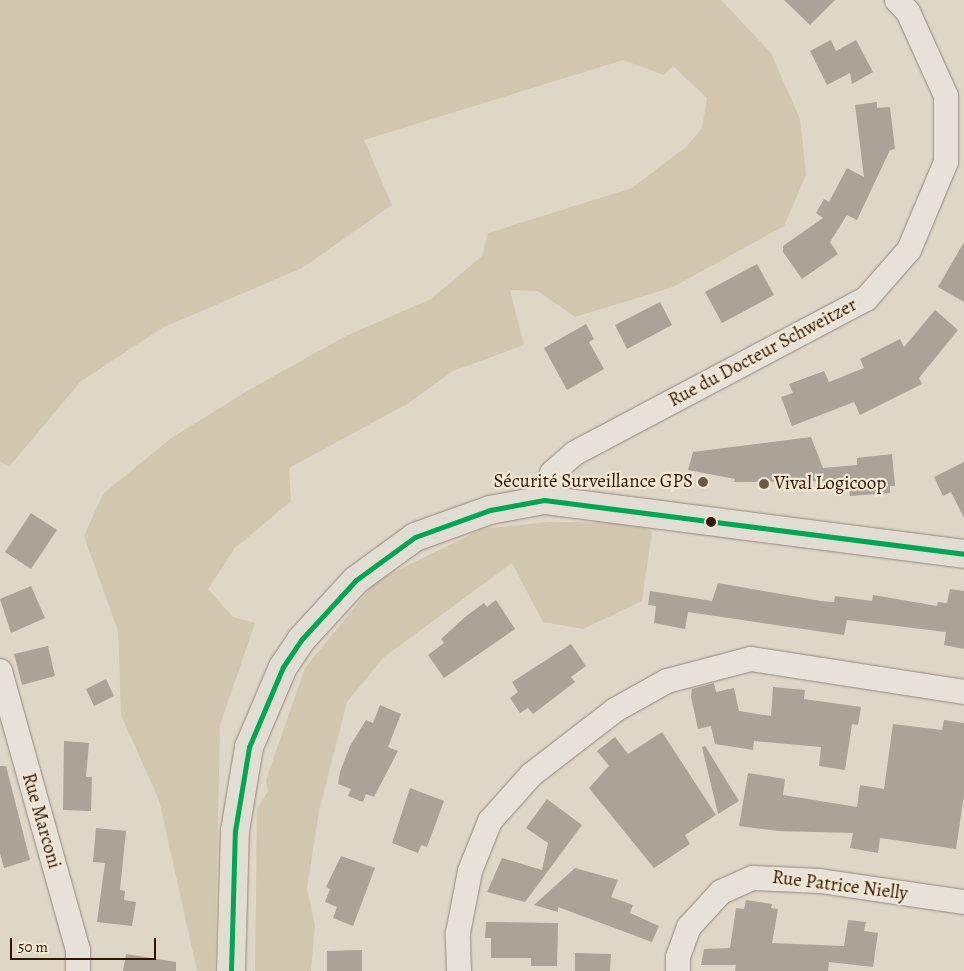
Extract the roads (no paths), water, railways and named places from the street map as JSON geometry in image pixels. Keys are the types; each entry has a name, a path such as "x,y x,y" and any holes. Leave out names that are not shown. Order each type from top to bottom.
{"main road":[{"path":"231,971 235,830 249,747 283,667 301,640 356,580 415,537 490,510 544,500 964,554"}],"street":[{"name":"Rue du Docteur Schweitzer","path":"544,500 552,473 576,453 866,299 909,250 946,162 946,96 908,12 897,0"},
{"path":"459,971 458,932 470,871 494,814 531,775 615,710 667,682 751,659 964,692"},
{"name":"Rue Marconi","path":"0,670 78,950 78,971"},
{"name":"Rue Patrice Nielly","path":"678,971 678,957 689,927 721,892 753,878 820,881 964,902"}],"place":[{"name":"Sécurité Surveillance GPS","path":"703,482"},
{"name":"Vival Logicoop","path":"764,484"}]}
